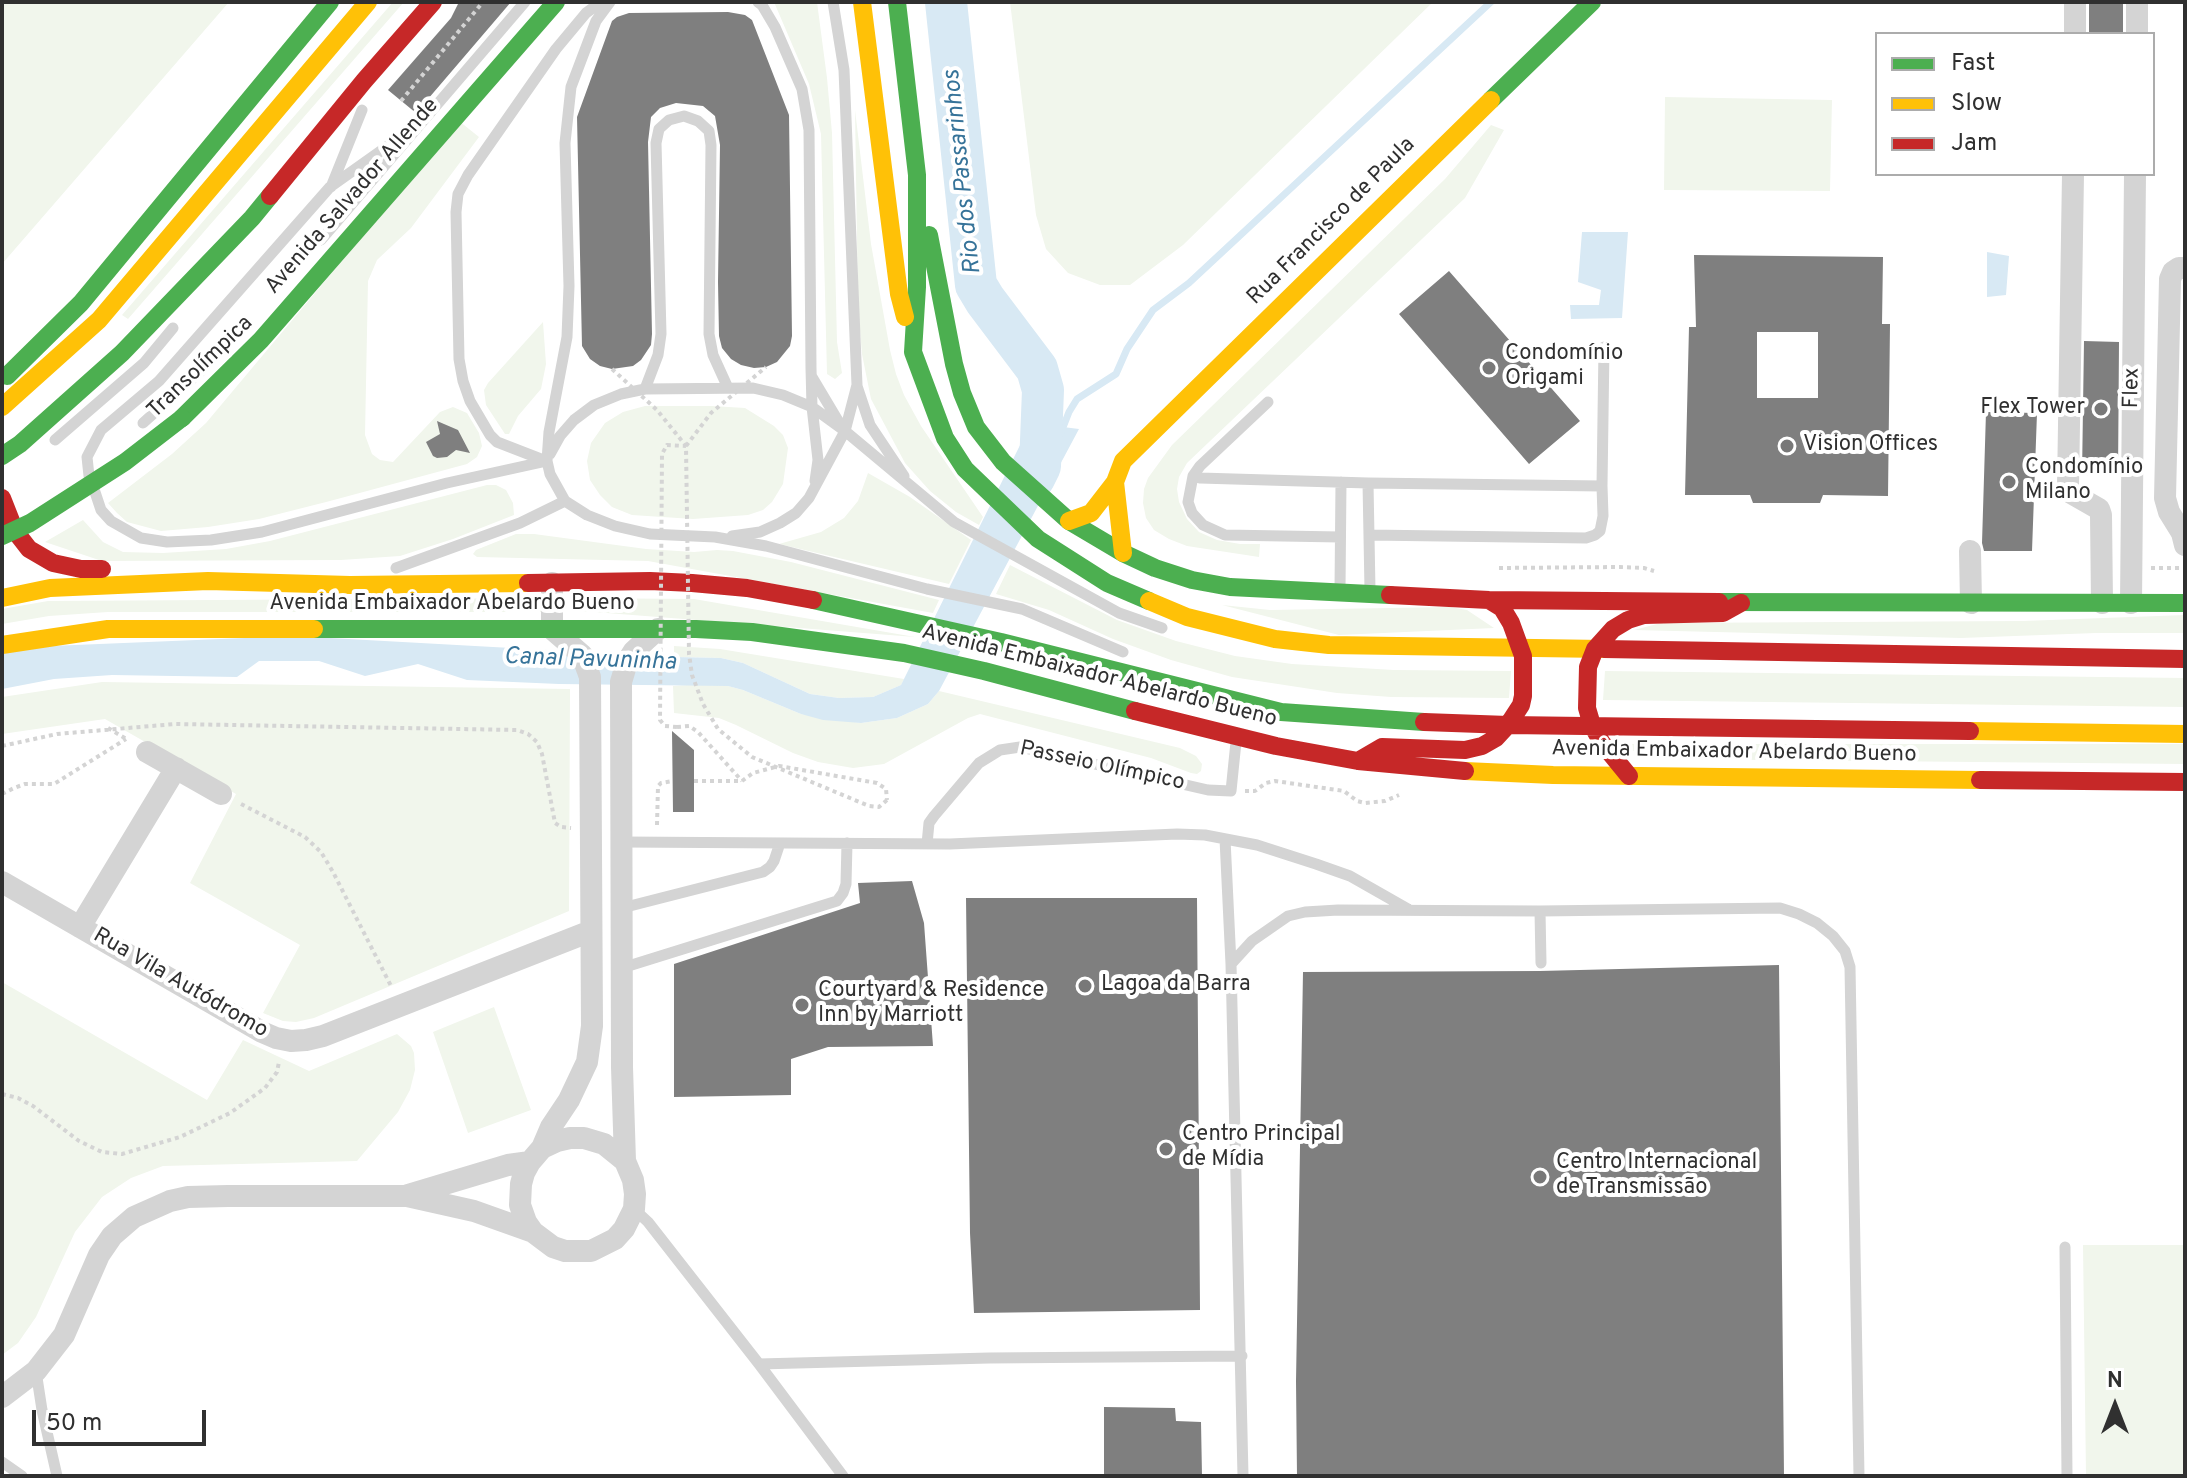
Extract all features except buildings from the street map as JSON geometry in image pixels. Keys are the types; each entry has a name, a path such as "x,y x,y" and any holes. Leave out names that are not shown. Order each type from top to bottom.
{"main road":[{"path":"2,380 22,364 81,303 330,2"},
{"path":"2,407 99,320 368,2"},
{"path":"2,456 20,444 122,353 252,218 433,2"},
{"name":"Avenida Salvador Allende","path":"2,536 30,523 125,462 182,418 261,340 556,2"},
{"path":"862,2 899,294 913,352 945,438 965,469 1038,539 1107,583 1187,617 1275,639 1522,660 1595,649 2184,659"},
{"path":"897,2 917,175 962,393 976,427 1003,462 1069,521 1123,553 1192,580 1230,587 1370,595 1489,600 1741,603 2185,603"},
{"name":"Rua Francisco de Paula","path":"1069,521 1091,513 1115,482 1123,461 1592,2"},
{"path":"913,352 917,287 917,175"},
{"path":"64,376 99,320"},
{"path":"1115,482 1123,553"},
{"path":"8,504 15,531 29,549 53,563 81,569 146,569 189,582"},
{"name":"Avenida Embaixador Abelardo Bueno","path":"189,582 350,585 650,581 747,588 915,622 1281,712 1508,725 1590,712 2185,734"},
{"path":"2,598 50,588 189,582"},
{"path":"1358,761 1382,747 1465,750 1482,746 1496,738 1508,725 1524,687 1522,660 1511,623 1502,608 1489,600"},
{"path":"1629,776 1602,743 1590,712 1590,667 1595,649 1613,629 1628,620 1644,615 1723,613 1741,603"},
{"name":"Avenida Embaixador Abelardo Bueno","path":"2,645 108,629 658,629 752,632 904,653 1237,737 1358,761 1484,773 2185,782"}],"street":[{"path":"2075,2 2075,32"},
{"path":"2137,2 2137,32"},
{"path":"2073,176 2068,487 2071,493 2099,509 2101,515 2102,603"},
{"name":"Flex","path":"2131,603 2135,176"},
{"path":"2185,268 2173,272 2170,279 2165,498 2185,545"},
{"path":"1970,551 1971,603"},
{"path":"533,1232 522,1213 520,1194 524,1173 569,1100 587,1062 592,1026 589,669 579,651 552,629 552,583"},
{"path":"2,1397 36,1371 52,1353 69,1328 105,1245 120,1227 151,1208 170,1201 188,1197 407,1196 474,1211 533,1232 553,1247 565,1251 591,1251 615,1239 624,1229 634,1209 635,1194 625,1161 623,673 634,651 658,629"},
{"path":"147,752 221,794"},
{"path":"80,927 176,768"},
{"name":"Rua Vila Autódromo","path":"2,882 262,1032 283,1040 323,1036 591,931"},
{"path":"407,1196 508,1165 536,1155 557,1141 570,1138 584,1138 604,1144 625,1161"}],"lane":[{"path":"260,227 445,2"},
{"path":"311,251 525,2"},
{"path":"547,461 497,442 470,401 463,381 459,359 458,194 556,49 586,13 601,2"},
{"path":"610,2 596,21 571,87 565,143 569,286 567,337 549,432 547,461 550,474 565,501 587,515 615,526 650,534 715,537 766,546 927,589 1022,609 1135,657"},
{"path":"758,2 775,27 802,89 809,130 811,376 818,460 809,498"},
{"path":"715,537 760,532 796,513 809,498 845,431 852,411 857,385 844,70 833,2"},
{"path":"330,187 369,93"},
{"path":"645,389 658,355 661,334 656,143 659,129 669,120 684,116 698,121 709,131 709,334 713,355 728,388"},
{"path":"423,121 330,187 159,381 101,430 87,457 87,470 101,510 121,529 141,538 167,542 211,540 262,532 447,483 547,461"},
{"name":"Transolímpica","path":"44,449 144,363 183,317"},
{"path":"1369,535 1586,538 1600,531 1603,516 1604,347"},
{"name":"Transolímpica","path":"138,427 212,360"},
{"path":"811,376 845,431"},
{"path":"857,385 870,425 911,487"},
{"path":"547,461 560,436 574,420 594,405 621,394 645,389 753,388 783,395 812,407 845,431 954,522 1119,613 1177,634"},
{"path":"1268,402 1193,476 1188,502 1192,513 1203,525 1225,535 1340,537"},
{"path":"79,471 103,454"},
{"path":"1193,476 1368,483 1602,486"},
{"path":"1340,593 1341,482"},
{"path":"1368,483 1370,595"},
{"path":"350,585 520,523 565,501"},
{"path":"2,515 8,504"},
{"name":"Passeio Olímpico","path":"927,844 929,823 979,763 1000,750 1020,747 1208,790 1231,791 1237,737"},
{"path":"622,842 927,844 1205,835 1257,845 1350,876 1412,911"},
{"path":"1225,839 1231,964 1243,1476"},
{"path":"622,908 763,872 774,861 780,843"},
{"path":"622,968 837,901 846,884 847,843"},
{"path":"1231,964 1252,941 1288,916 1338,910 1780,908 1817,923 1833,936 1845,951 1850,967 1859,1476"},
{"path":"1540,911 1541,963"},
{"path":"634,1209 648,1222 843,1476"},
{"path":"2065,1247 2067,1476"},
{"path":"759,1364 1242,1356"},
{"path":"36,1371 45,1429 57,1476"},
{"path":"2,1462 22,1476"}],"path":[{"path":"401,101 483,2"},
{"path":"694,781 742,781 753,773 772,767 797,768 877,783 886,789 887,800 879,807 869,806 752,757 718,729 703,704 692,675 689,654 686,446 711,413 766,367"},
{"path":"612,369 657,410 686,446"},
{"path":"686,446 667,445 662,454 660,720 665,726 689,726 698,732 742,781"},
{"path":"1495,568 1620,567 1655,571"},
{"path":"2131,567 2185,568"},
{"path":"2,746 57,734 175,724 517,730 537,742 545,766 555,823 569,828"},
{"path":"2,794 25,784 54,784 126,739"},
{"path":"657,825 658,786 673,781"},
{"path":"221,794 305,837 321,852 400,1004"},
{"path":"2,1094 33,1106 79,1141 102,1152 122,1154 180,1137 248,1102 265,1088 277,1072 283,1040"}],"shaded area":[{"path":"2,2 229,2 2,264"},
{"path":"393,2 404,2 128,319 122,315"},
{"path":"774,2 817,2 832,133 837,342 842,373 835,379 827,374 821,134 809,84"},
{"path":"1010,2 1433,2 1183,245 1130,285 1100,285 1068,273 1046,249 1036,215"},
{"path":"1665,97 1832,100 1830,191 1664,190"},
{"path":"855,110 871,244 896,374 921,426 983,517 979,525 956,512 930,491 905,463 871,399 862,354 858,307"},
{"path":"459,121 479,137 411,228 377,260 368,281 365,435 372,454 380,460 393,462 440,412 453,407 467,413 479,433 482,446 477,457 467,464 259,519 161,531 127,522 108,503 172,454 206,423"},
{"path":"1491,125 1504,130 1465,198 1187,463 1179,477 1179,502 1187,519 1199,532 1217,540 1260,544 1259,557 1187,546 1154,530 1146,518 1144,489 1148,478 1172,445 1445,179"},
{"path":"543,322 546,364 541,389 518,416 509,434 505,434 486,405 484,390"},
{"path":"645,406 745,408 774,426 783,435 788,448 783,484 772,502 763,510 748,515 693,519 632,515 612,507 590,480 587,461 591,443 605,423 623,412"},
{"path":"868,473 910,497 971,540 949,584 779,544 821,532 844,518 858,501"},
{"path":"487,485 506,490 513,503 514,515 400,556 341,560 102,561 45,542 83,520 103,542 123,552 226,549 270,541"},
{"path":"516,534 646,549 733,551 791,562 939,600 933,613 648,561 477,557 473,554"},
{"path":"1010,565 1117,620 1176,641 1235,656 1292,664 1394,670 1511,671 1509,698 1391,697 1337,693 1232,677 1171,660 1113,639 1049,610 996,594"},
{"path":"543,598 543,612 108,612 49,616 2,624 2,609 48,601"},
{"path":"571,598 694,599 915,637 581,611 576,609"},
{"path":"1222,605 1270,610 1450,607 1467,610 1494,628 1339,635"},
{"path":"2185,615 2185,633 1961,638 1634,630 1661,623 2023,621"},
{"path":"674,646 720,649 904,679 901,685 873,697 839,698 810,694 743,663 721,658 674,657"},
{"path":"1605,671 2185,678 2185,707 1603,700"},
{"path":"102,682 570,689 569,911 314,1018 283,1021 263,1013 300,945 190,883 236,794 105,719 2,734 2,697"},
{"path":"704,684 743,690 801,714 861,723 897,718 928,704 939,691 1180,748 1196,756 1202,764 1201,771 1191,773 1151,758 980,714 884,764 853,768 818,762 719,718 674,713 673,686"},
{"path":"1621,744 2185,744 2185,764 1660,759 1639,754"},
{"path":"2,982 207,1100 243,1040 309,1071 397,1034 411,1046 415,1070 410,1090 398,1112 357,1161 163,1166 131,1178 102,1197 75,1232 36,1317 18,1343 2,1355"},
{"path":"494,1007 531,1110 468,1133 433,1032"},
{"path":"2083,1245 2185,1245 2185,1476 2086,1476"}],"water":[{"path":"1582,232 1628,232 1622,318 1571,319 1570,305 1599,305 1601,290 1578,282"},
{"path":"1987,252 2009,256 2006,295 1987,297"},
{"name":"Canal Pavuninha","path":"1031,423 1079,429 939,691 928,704 897,718 861,723 823,720 728,686 467,680 418,664 365,676 319,661 259,661 237,677 112,675 54,679 2,689 2,648 294,636 721,658 743,663 810,694 839,698 873,697 901,685"}],"waterway":[{"name":"Rio dos Passarinhos","path":"946,2 976,285 1037,369 1043,390 1040,466 1034,478"},
{"path":"1060,435 1077,399 1116,374 1127,349 1153,310 1189,283 1491,2"}],"traffic: fast":[{"path":"7,376 81,303 330,2"},
{"path":"182,418 261,340 556,2"},
{"path":"897,2 917,175 917,287 913,352 945,438 965,469 1038,539 1107,583 1149,601"},
{"path":"1491,100 1592,2"},
{"path":"2,456 20,444 122,353 270,196"},
{"path":"929,235 954,364 976,427 1003,462 1069,521 1123,553 1192,580 1230,587 1390,595"},
{"path":"2,536 30,523 125,462 182,418"},
{"path":"813,600 1001,642 1281,712 1424,722"},
{"path":"1719,602 2185,603"},
{"path":"314,629 696,629 752,632 904,653 1135,711"}],"traffic: slow":[{"path":"2,407 99,320 368,2"},
{"path":"862,2 899,294 905,317"},
{"path":"1069,521 1091,513 1115,482 1123,461 1491,100"},
{"path":"1115,482 1123,553"},
{"path":"2,598 50,588 208,581 350,585 528,583"},
{"path":"1149,601 1187,617 1275,639 1329,645 1604,649"},
{"path":"2,645 108,629 314,629"},
{"path":"1970,731 2185,734"},
{"path":"1465,771 1553,775 1980,780"}],"traffic: jam":[{"path":"270,196 433,2"},
{"path":"2,498 15,531 29,549 53,563 81,569 102,569"},
{"path":"528,583 692,583 747,588 813,600"},
{"path":"1390,595 1489,600 1719,602"},
{"path":"1358,761 1382,747 1465,750 1482,746 1496,738 1508,725 1523,696 1523,656 1502,608 1489,600"},
{"path":"1629,776 1602,743 1587,708 1588,667 1595,649 1613,629 1628,620 1644,615 1723,613 1741,603"},
{"path":"1604,649 2185,659"},
{"path":"1135,711 1276,746 1358,761 1465,771"},
{"path":"1424,722 1970,731"},
{"path":"1980,780 2185,782"}],"place":[{"name":"Condomínio Origami","path":"1489,368"},
{"name":"Flex Tower","path":"2101,409"},
{"name":"Vision Offices","path":"1787,446"},
{"name":"Condomínio Milano","path":"2009,482"},
{"name":"Lagoa da Barra","path":"1085,986"},
{"name":"Courtyard & Residence Inn by Marriott","path":"802,1005"},
{"name":"Centro Principal de Mídia","path":"1166,1149"},
{"name":"Centro Internacional de Transmissão","path":"1540,1177"}]}
